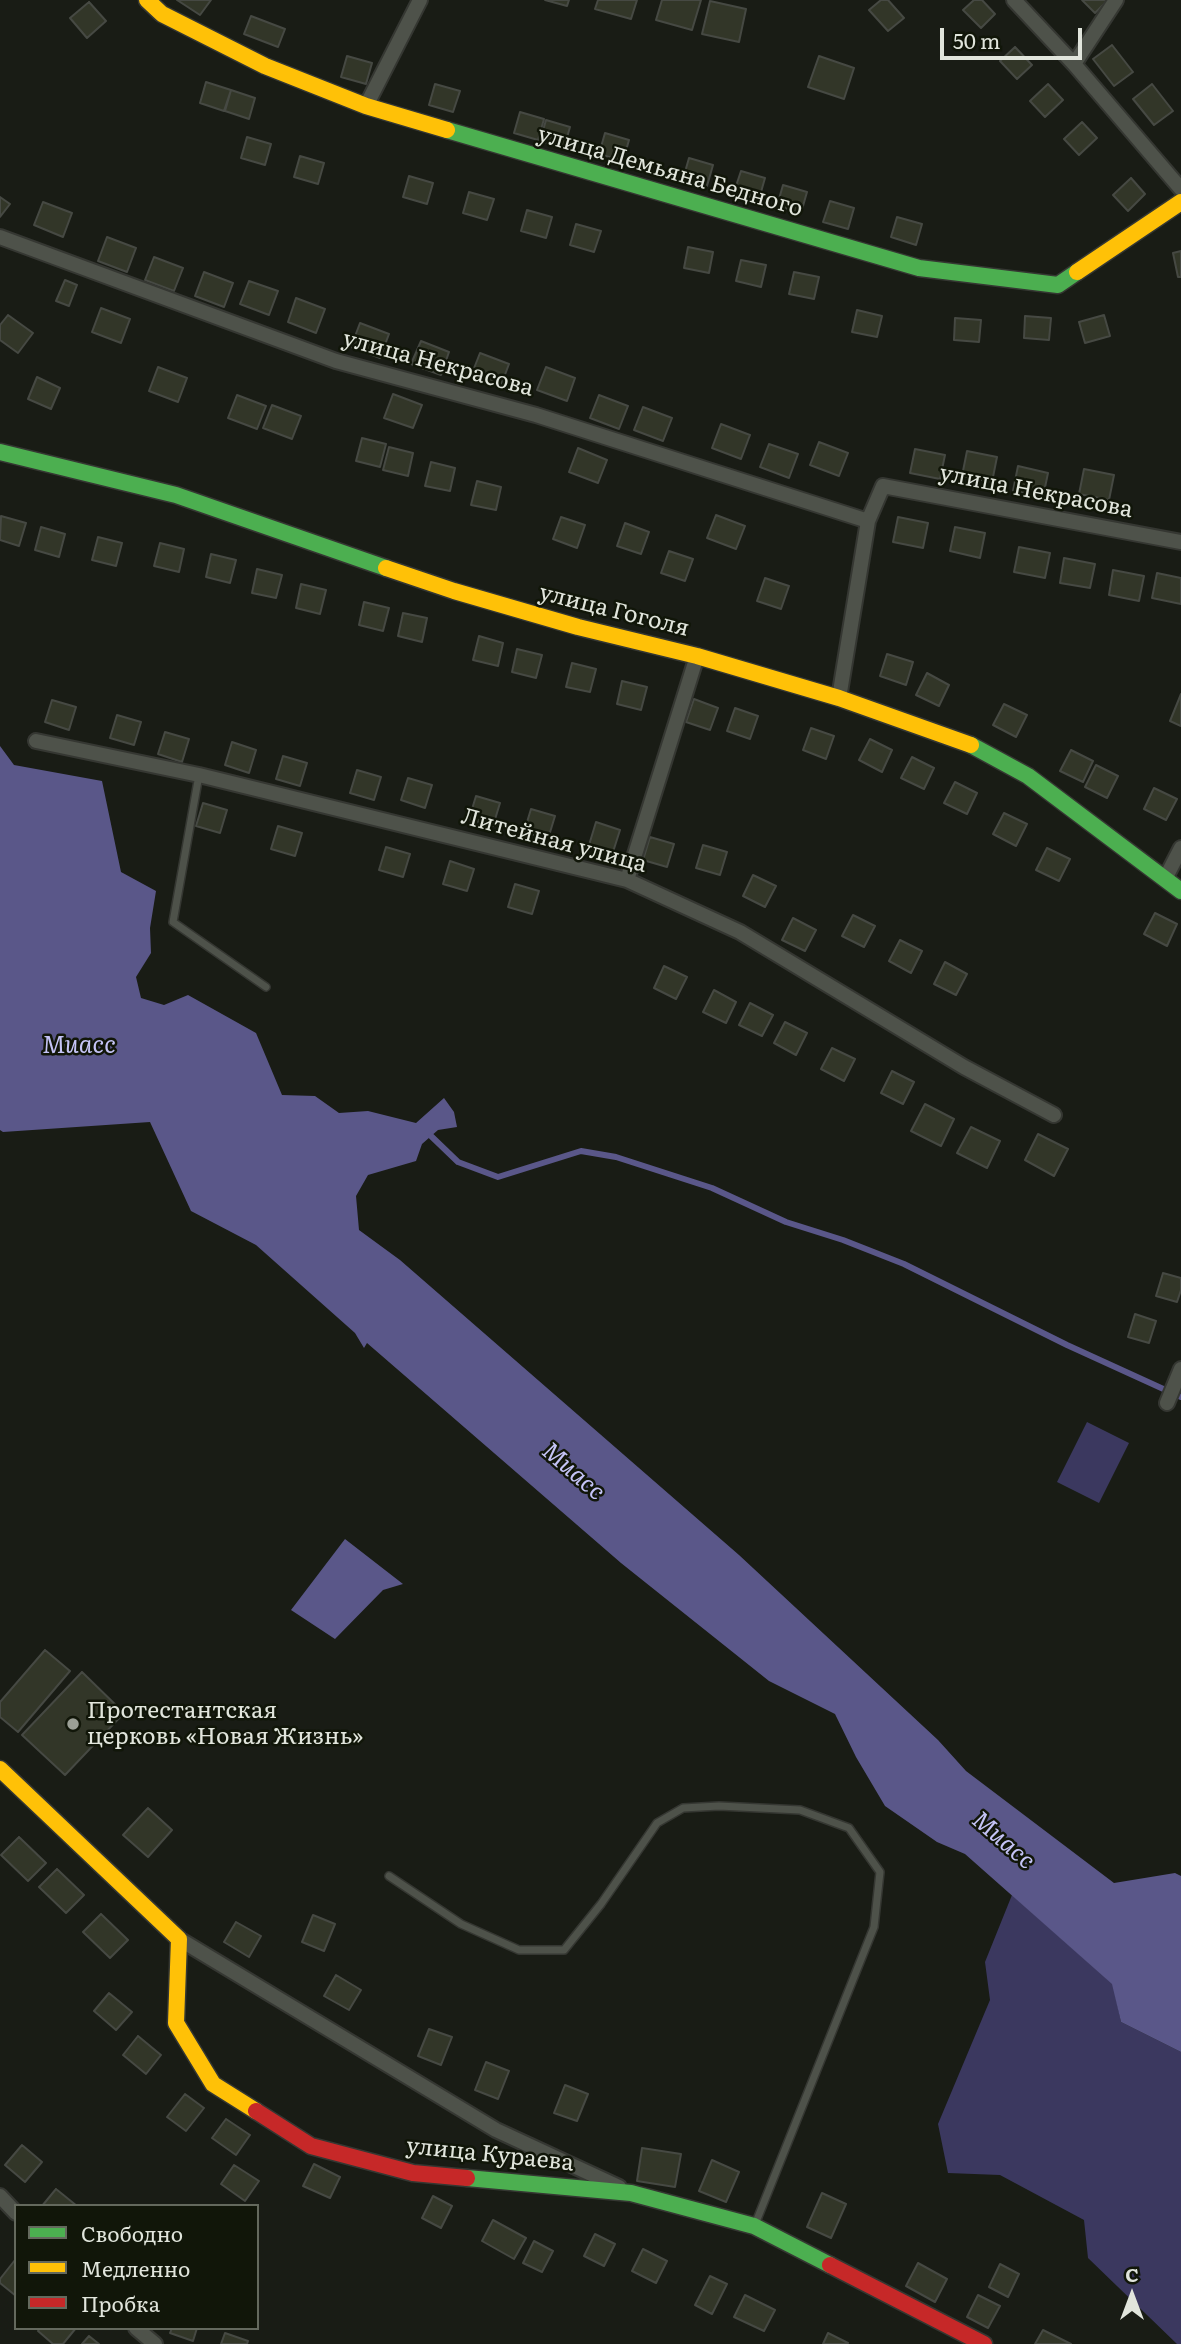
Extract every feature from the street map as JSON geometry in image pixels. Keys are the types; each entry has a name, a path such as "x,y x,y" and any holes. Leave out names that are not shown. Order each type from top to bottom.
{"street":[{"name":"улица Демьяна Бедного","path":"147,0 162,14 265,66 366,106 919,268 1058,285 1181,202"},
{"path":"366,106 420,0"},
{"path":"1014,0 1074,64 1181,189"},
{"path":"1074,64 1116,0"},
{"name":"улица Некрасова","path":"0,237 336,361 536,415 868,521 883,486 1181,542"},
{"name":"улица Гоголя","path":"0,452 176,495 454,591 578,627 697,656 839,698 963,741 1028,776 1181,891"},
{"path":"839,698 868,521"},
{"path":"627,880 697,656"},
{"name":"Литейная улица","path":"36,741 199,775 627,880 740,932 964,1067 1054,1115"},
{"path":"1165,879 1181,848"},
{"path":"1167,1403 1179,1375"},
{"path":"0,1769 179,1939 496,2130 631,2193"},
{"name":"улица Кураева","path":"179,1939 176,2024 213,2084 311,2146 413,2172 631,2193 754,2226 984,2344"},
{"path":"0,2196 14,2211"},
{"path":"138,2330 155,2344"}],"lane":[{"path":"199,775 173,922 266,987"},
{"path":"389,1876 461,1924 519,1950 564,1950 657,1823 683,1808 719,1806 800,1810 849,1828 880,1872 874,1927 754,2226"}],"shaded area":[{"path":"1087,1422 1129,1443 1099,1503 1057,1482"},
{"path":"1012,1895 1113,1984 1121,2022 1181,2052 1181,2344 1177,2344 1088,2258 1084,2220 1000,2175 948,2173 938,2124 990,2000 985,1962"}],"water":[{"name":"Миасс","path":"0,746 14,765 102,781 121,872 156,891 150,928 151,953 136,977 141,998 164,1005 188,995 256,1033 282,1095 315,1096 339,1113 368,1111 416,1123 444,1098 454,1112 457,1127 438,1130 422,1144 416,1161 368,1175 356,1196 359,1230 400,1260 739,1555 938,1740 966,1771 1114,1883 1175,1873 1181,1876 1181,2052 1121,2022 1112,1984 965,1854 937,1842 885,1806 835,1714 769,1681 621,1563 367,1343 364,1348 355,1333 256,1245 191,1211 150,1122 3,1132 0,1130"},
{"path":"345,1539 403,1584 383,1590 335,1639 291,1610"}],"building":[{"path":"177,0 211,0 200,15"},
{"path":"545,0 569,0 567,6"},
{"path":"598,0 637,0 631,19 595,9"},
{"path":"662,0 701,0 692,30 656,20"},
{"path":"881,0 888,0 904,18 888,31 869,10"},
{"path":"974,0 982,0 995,14 981,28 963,10"},
{"path":"1082,0 1108,0 1095,13"},
{"path":"710,1 746,9 739,42 702,34"},
{"path":"89,2 106,21 87,38 70,18"},
{"path":"251,16 285,29 278,47 244,34"},
{"path":"1112,45 1133,72 1114,86 1093,59"},
{"path":"1015,47 1032,65 1017,79 1000,61"},
{"path":"347,56 372,63 366,84 341,77"},
{"path":"819,56 854,68 844,99 808,87"},
{"path":"206,82 231,90 224,111 200,103"},
{"path":"435,84 460,91 453,112 429,105"},
{"path":"1048,84 1063,100 1045,117 1030,101"},
{"path":"1152,84 1173,111 1154,125 1133,99"},
{"path":"231,90 255,98 249,119 225,111"},
{"path":"520,112 544,119 538,140 514,133"},
{"path":"546,120 570,127 564,148 540,141"},
{"path":"1082,122 1097,138 1079,155 1064,139"},
{"path":"605,133 629,140 623,161 599,154"},
{"path":"247,137 271,144 265,165 241,158"},
{"path":"300,156 324,163 318,184 294,177"},
{"path":"689,158 713,165 707,186 683,179"},
{"path":"741,171 765,178 759,199 734,192"},
{"path":"409,176 433,183 427,204 403,197"},
{"path":"1131,178 1145,194 1128,211 1113,195"},
{"path":"783,185 807,192 801,213 777,206"},
{"path":"469,192 494,199 487,220 463,213"},
{"path":"0,197 10,204 0,217"},
{"path":"830,201 854,208 848,229 823,222"},
{"path":"43,202 72,213 63,237 34,225"},
{"path":"527,210 552,217 546,238 521,231"},
{"path":"897,217 922,224 916,245 891,237"},
{"path":"576,224 601,231 594,252 570,245"},
{"path":"107,237 136,248 127,272 98,261"},
{"path":"688,247 713,252 709,273 684,268"},
{"path":"1181,251 1181,277 1178,277 1173,253"},
{"path":"154,257 183,268 174,291 145,280"},
{"path":"741,260 766,265 761,287 736,281"},
{"path":"204,272 233,283 224,307 195,296"},
{"path":"794,272 819,277 814,299 789,294"},
{"path":"65,280 77,285 69,306 56,301"},
{"path":"249,281 278,291 269,315 240,304"},
{"path":"296,298 325,309 316,333 288,322"},
{"path":"101,308 130,319 121,343 92,332"},
{"path":"857,310 882,316 877,337 852,332"},
{"path":"8,315 33,333 18,353 0,340 0,325"},
{"path":"1104,315 1110,336 1085,343 1079,322"},
{"path":"1025,316 1051,318 1049,340 1024,338"},
{"path":"955,318 981,320 979,342 954,340"},
{"path":"360,323 389,334 380,358 351,347"},
{"path":"421,341 449,352 441,375 411,364"},
{"path":"480,353 509,364 500,388 471,376"},
{"path":"158,367 187,378 178,402 149,391"},
{"path":"546,367 575,378 567,401 537,390"},
{"path":"37,377 60,388 51,409 28,399"},
{"path":"393,394 422,405 413,428 384,418"},
{"path":"237,395 266,406 257,429 228,418"},
{"path":"599,395 628,406 619,429 590,418"},
{"path":"272,405 301,416 292,439 263,428"},
{"path":"643,407 672,418 663,441 634,430"},
{"path":"721,424 750,435 741,459 712,448"},
{"path":"362,438 386,444 380,467 356,461"},
{"path":"819,442 848,453 839,476 810,465"},
{"path":"769,444 798,454 789,478 760,467"},
{"path":"389,447 413,453 408,476 383,470"},
{"path":"578,448 607,460 598,483 569,472"},
{"path":"915,449 945,455 940,479 910,473"},
{"path":"967,451 997,457 992,482 962,476"},
{"path":"431,462 455,468 450,491 425,486"},
{"path":"1018,466 1048,473 1043,497 1013,491"},
{"path":"1084,469 1114,475 1109,500 1079,494"},
{"path":"477,481 501,487 496,510 471,505"},
{"path":"716,515 745,526 736,549 707,538"},
{"path":"1,516 26,523 19,546 0,540"},
{"path":"561,517 585,525 577,548 553,539"},
{"path":"898,517 928,523 923,548 893,542"},
{"path":"625,523 649,532 641,554 617,546"},
{"path":"41,527 65,534 59,557 35,550"},
{"path":"955,527 985,533 980,558 950,551"},
{"path":"98,537 122,543 116,566 92,560"},
{"path":"160,543 184,549 179,572 154,566"},
{"path":"1019,547 1050,553 1045,578 1014,572"},
{"path":"669,551 693,559 685,581 661,573"},
{"path":"211,554 236,560 230,583 206,577"},
{"path":"1064,558 1095,564 1090,588 1060,583"},
{"path":"257,569 282,575 276,598 252,593"},
{"path":"1113,570 1144,576 1139,601 1109,595"},
{"path":"1157,573 1181,578 1181,604 1152,598"},
{"path":"765,578 789,586 781,609 757,601"},
{"path":"301,584 326,590 320,614 296,608"},
{"path":"364,602 389,608 383,631 359,625"},
{"path":"403,613 427,618 422,642 398,636"},
{"path":"479,636 503,643 498,666 473,660"},
{"path":"517,649 542,655 536,678 512,672"},
{"path":"887,654 913,662 906,685 880,676"},
{"path":"572,663 596,669 590,692 566,687"},
{"path":"927,673 949,685 939,706 916,695"},
{"path":"622,681 647,687 641,710 617,704"},
{"path":"1181,694 1181,726 1170,721"},
{"path":"694,699 718,708 710,730 686,722"},
{"path":"52,700 76,707 69,730 45,722"},
{"path":"1004,704 1027,715 1016,737 993,725"},
{"path":"735,708 758,716 750,739 727,731"},
{"path":"117,715 141,722 134,745 110,738"},
{"path":"811,728 834,736 826,759 803,750"},
{"path":"165,732 189,739 182,762 158,754"},
{"path":"870,739 892,750 882,772 859,760"},
{"path":"232,742 256,750 249,773 225,765"},
{"path":"1071,750 1093,761 1083,782 1060,771"},
{"path":"283,756 307,763 300,786 276,779"},
{"path":"912,757 934,768 924,789 901,778"},
{"path":"1096,765 1118,776 1107,798 1085,787"},
{"path":"357,770 381,777 374,800 350,793"},
{"path":"408,778 432,785 425,808 401,800"},
{"path":"955,782 977,793 967,814 944,803"},
{"path":"1154,788 1177,799 1166,820 1144,809"},
{"path":"476,796 500,803 493,826 469,819"},
{"path":"203,803 227,810 220,833 196,826"},
{"path":"531,809 555,816 548,839 524,832"},
{"path":"1004,813 1027,824 1016,846 993,834"},
{"path":"596,822 620,830 613,852 589,845"},
{"path":"278,826 302,833 295,856 271,849"},
{"path":"650,837 674,844 667,867 643,860"},
{"path":"703,845 727,852 720,875 696,868"},
{"path":"386,847 410,854 403,877 379,870"},
{"path":"1047,848 1070,859 1059,881 1036,870"},
{"path":"450,861 474,869 467,891 443,884"},
{"path":"753,875 776,886 765,907 743,896"},
{"path":"515,884 539,891 532,914 508,907"},
{"path":"1155,913 1177,924 1167,946 1144,934"},
{"path":"853,915 875,926 864,947 842,936"},
{"path":"793,918 816,930 805,951 782,940"},
{"path":"900,940 922,951 911,973 889,961"},
{"path":"945,962 967,974 956,995 934,984"},
{"path":"664,966 687,977 676,999 654,988"},
{"path":"714,990 736,1002 726,1023 703,1012"},
{"path":"750,1003 773,1015 762,1036 739,1025"},
{"path":"785,1022 807,1033 796,1055 774,1043"},
{"path":"832,1048 855,1059 844,1081 821,1069"},
{"path":"892,1071 914,1082 903,1104 881,1093"},
{"path":"925,1104 954,1119 941,1146 911,1131"},
{"path":"971,1127 1000,1141 987,1168 957,1153"},
{"path":"1038,1134 1068,1149 1054,1176 1025,1160"},
{"path":"1163,1273 1181,1278 1177,1302 1156,1296"},
{"path":"1135,1314 1156,1321 1149,1343 1128,1337"},
{"path":"45,1650 70,1671 18,1732 0,1717 0,1702"},
{"name":"Протестантская церковь «Новая Жизнь»","path":"82,1672 124,1713 65,1775 22,1735"},
{"path":"148,1808 172,1830 148,1857 123,1835"},
{"path":"19,1837 46,1863 28,1881 1,1855"},
{"path":"57,1869 84,1895 66,1913 39,1887"},
{"path":"101,1914 128,1940 110,1958 83,1932"},
{"path":"313,1915 335,1924 324,1951 302,1942"},
{"path":"236,1922 261,1936 249,1957 224,1942"},
{"path":"336,1975 361,1990 349,2010 324,1996"},
{"path":"109,1993 132,2012 116,2030 94,2011"},
{"path":"429,2029 452,2037 441,2065 418,2056"},
{"path":"138,2036 161,2055 146,2074 123,2055"},
{"path":"486,2062 509,2071 498,2099 475,2090"},
{"path":"565,2085 588,2094 577,2121 554,2113"},
{"path":"185,2094 204,2108 186,2131 167,2117"},
{"path":"226,2119 250,2135 236,2155 212,2138"},
{"path":"22,2145 42,2162 25,2182 5,2165"},
{"path":"642,2148 681,2154 675,2187 637,2181"},
{"path":"712,2160 739,2172 726,2202 699,2191"},
{"path":"314,2164 340,2177 330,2198 303,2186"},
{"path":"234,2165 259,2181 245,2201 221,2184"},
{"path":"56,2189 75,2204 44,2204"},
{"path":"822,2193 846,2204 831,2238 807,2227"},
{"path":"433,2196 452,2206 441,2228 422,2218"},
{"path":"493,2220 526,2238 514,2259 482,2241"},
{"path":"595,2234 615,2244 604,2266 584,2256"},
{"path":"534,2241 553,2251 542,2272 523,2263"},
{"path":"643,2249 667,2261 656,2283 632,2271"},
{"path":"14,2261 14,2294 0,2283 0,2279"},
{"path":"918,2263 947,2279 935,2302 906,2286"},
{"path":"1000,2264 1019,2274 1008,2297 989,2287"},
{"path":"710,2276 727,2284 712,2314 695,2305"},
{"path":"745,2295 775,2310 764,2331 734,2317"},
{"path":"978,2295 1000,2306 988,2328 967,2317"},
{"path":"74,2330 63,2344 53,2344 38,2331"},
{"path":"171,2330 196,2330 193,2341 170,2333"},
{"path":"1043,2330 1071,2344 1035,2344"},
{"path":"225,2333 248,2341 247,2344 221,2344"},
{"path":"828,2333 848,2343 823,2344"},
{"path":"89,2336 99,2344 82,2344"}],"waterway":[{"path":"431,1136 458,1162 498,1177 581,1151 616,1157 712,1188 786,1222 843,1240 904,1264 1067,1345 1181,1397"}],"traffic: fast":[{"path":"447,130 919,268 1058,285 1077,272"},
{"path":"0,452 176,495 386,568"},
{"path":"971,745 1028,776 1181,891"},
{"path":"467,2178 631,2193 754,2226 830,2265"}],"traffic: slow":[{"path":"147,0 162,14 265,66 366,106 447,130"},
{"path":"1077,272 1181,202"},
{"path":"386,568 578,627 697,656 839,698 971,745"},
{"path":"0,1769 179,1939 176,2023 213,2084 256,2111"}],"traffic: jam":[{"path":"256,2111 311,2146 413,2173 467,2178"},
{"path":"830,2265 984,2344"}],"place":[{"name":"Протестантская церковь «Новая Жизнь»","path":"73,1724"}]}
